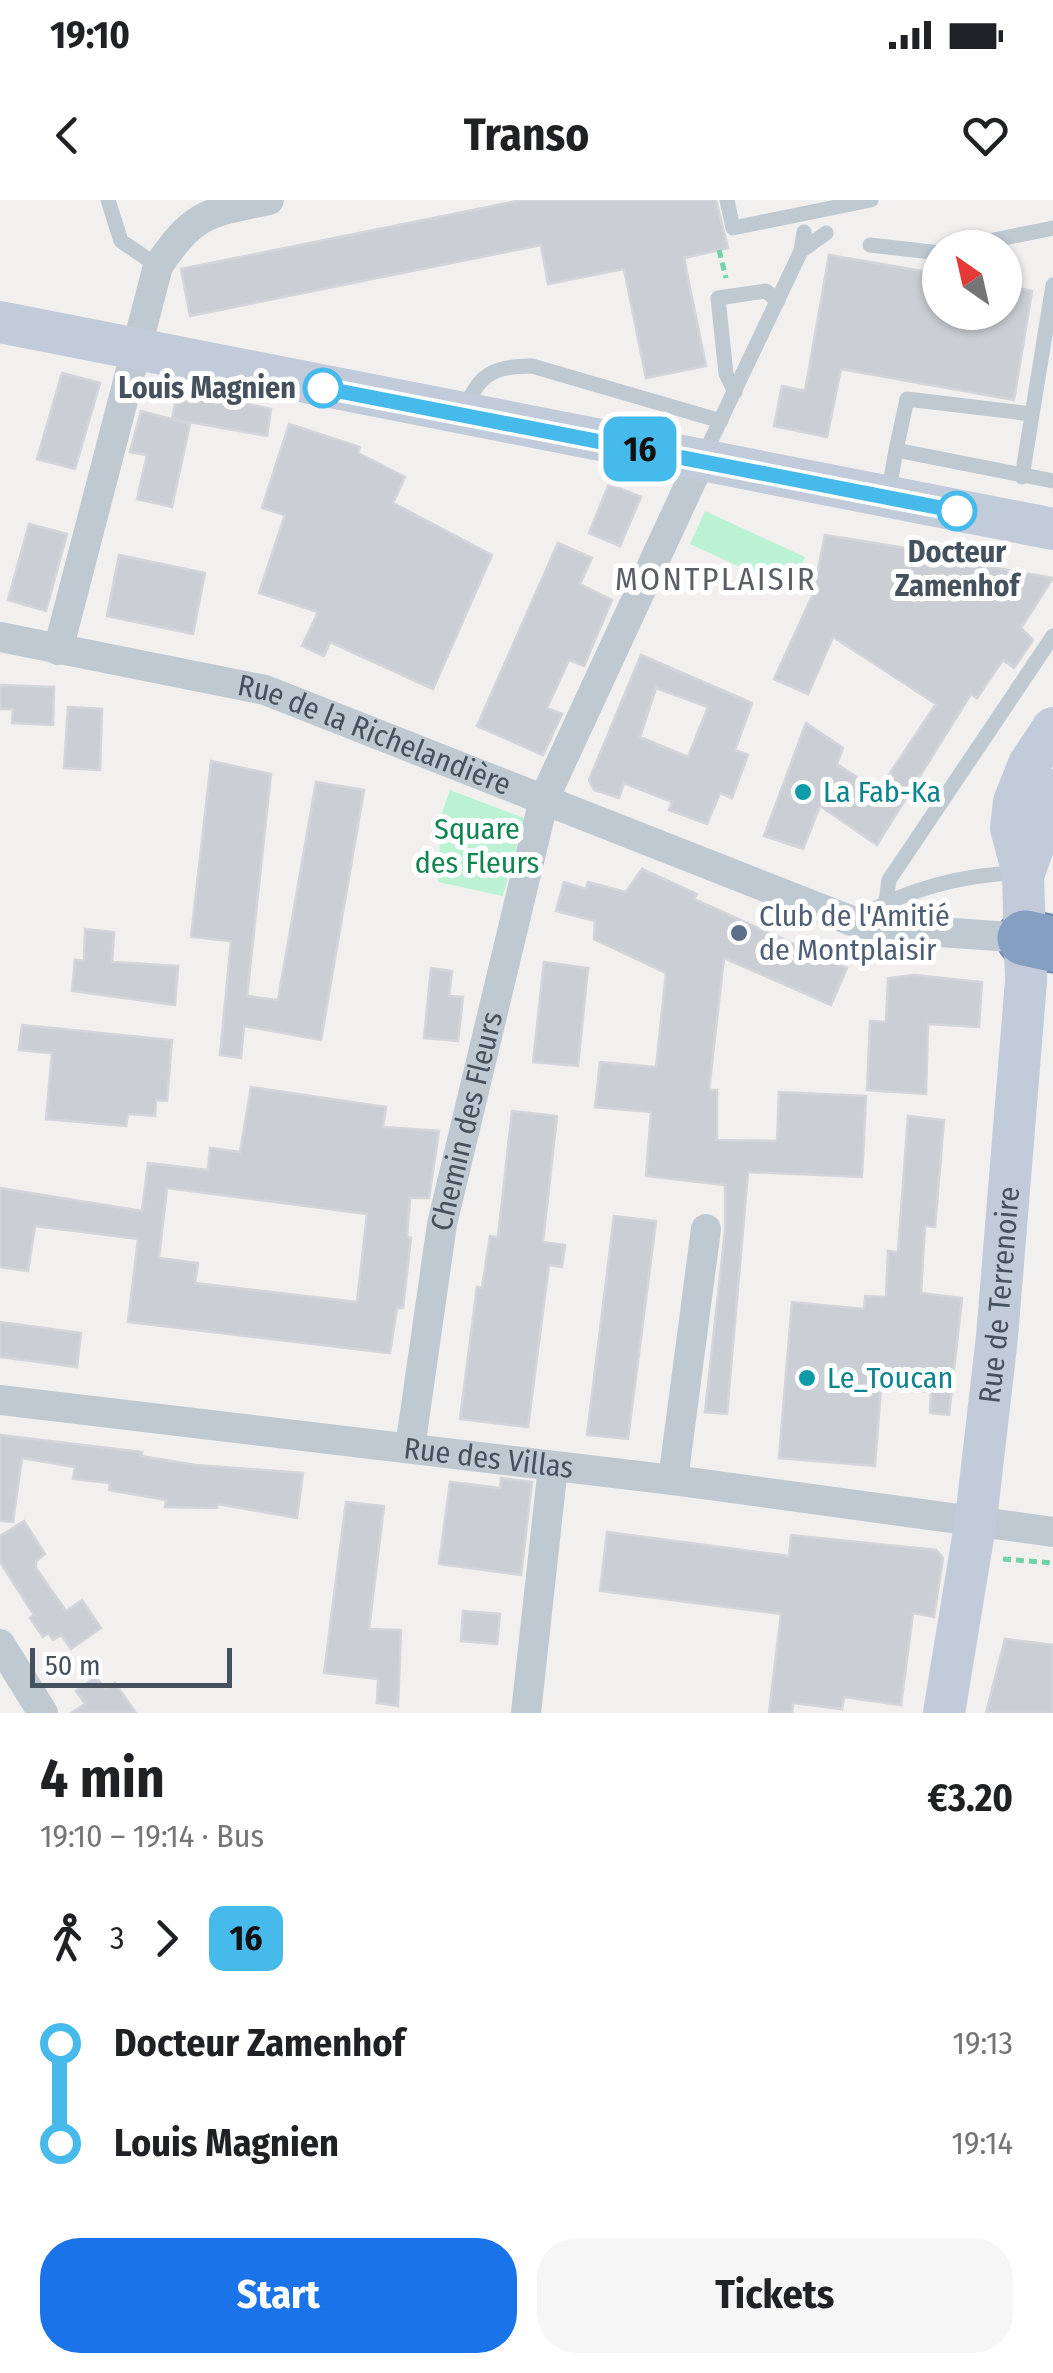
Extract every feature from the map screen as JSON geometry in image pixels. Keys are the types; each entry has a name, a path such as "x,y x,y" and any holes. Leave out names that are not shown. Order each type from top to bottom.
{"street":[{"path":"58,650 158,266 180,235 207,213 269,200"},
{"path":"0,322 1053,529"},
{"name":"Chemin des Fleurs","path":"410,1448 442,1224 544,799 701,460"},
{"name":"Rue de la Richelandière","path":"0,636 265,690 544,799 874,916 1039,941"},
{"name":"Rue de Terrenoire","path":"944,1713 973,1537 998,1317 1026,981 1039,941 1011,828 1014,802 1029,764 1053,728"},
{"name":"Rue de Terrenoire","path":"1024,873 1053,790"},
{"path":"673,1480 706,1228"},
{"name":"Rue des Villas","path":"0,1400 673,1480 973,1537 1053,1532"},
{"path":"526,1713 552,1466"},
{"path":"0,1644 42,1713"}],"lane":[{"path":"108,200 121,241 158,266"},
{"path":"727,200 733,228 870,200"},
{"path":"1022,234 1053,228"},
{"path":"701,460 802,251 804,232"},
{"path":"802,251 826,234"},
{"path":"870,245 922,251"},
{"path":"1022,477 1053,285"},
{"path":"735,392 726,374 718,298 766,291 778,301"},
{"path":"463,416 473,388 488,372 503,366 532,366 721,421"},
{"path":"887,498 907,400 1032,414"},
{"path":"896,450 1053,481"},
{"path":"874,916 890,880 1053,636"},
{"path":"874,916 988,874 1024,873"}],"path":[{"path":"719,250 721,261"},
{"path":"973,1537 1053,1564"}],"green space":[{"path":"705,511 805,557 790,590 690,544"},
{"name":"Square des Fleurs","path":"450,790 524,818 503,896 438,882 441,816"}],"building":[{"path":"522,200 716,200 728,248 684,258 706,366 646,378 624,269 548,284 541,245 190,316 181,269"},
{"path":"829,255 922,271 922,330 1022,330 1022,289 1032,291 1014,400 841,369 827,437 774,426 782,386 805,391"},
{"path":"62,373 100,383 75,469 37,459"},
{"path":"178,389 271,409 267,436 172,419"},
{"path":"141,411 190,424 172,507 137,499 147,455 130,452"},
{"path":"289,424 360,447 358,453 405,477 393,503 492,555 433,689 330,642 324,656 302,646 318,612 259,593 285,515 262,508"},
{"path":"609,484 641,497 620,546 589,533"},
{"path":"29,524 67,534 46,611 8,600"},
{"path":"825,535 955,556 956,545 994,552 991,567 1053,578 1021,628 1033,640 1014,668 1003,660 977,698 971,694 877,845 820,806 803,849 764,836 806,723 843,748 837,764 878,791 936,704 833,637 808,694 774,679 813,594"},
{"path":"558,543 592,558 580,584 612,600 584,666 569,660 547,708 562,714 543,755 477,726"},
{"path":"119,555 205,573 193,634 107,616"},
{"path":"641,655 752,703 735,750 748,755 732,798 720,793 707,824 669,810 672,802 624,783 619,798 594,790 589,780","holes":["656,688 708,707 688,757 640,737"]},
{"path":"0,685 54,687 53,725 12,723 13,709 0,709"},
{"path":"68,707 102,709 100,770 64,768"},
{"path":"211,761 271,774 247,996 278,1000 316,782 364,790 321,1040 244,1026 241,1058 220,1055 231,941 191,937"},
{"path":"642,869 697,894 694,899 847,968 831,1005 724,958 709,1090 717,1090 717,1140 777,1141 779,1092 866,1096 862,1177 748,1172 727,1414 705,1412 725,1231 725,1185 646,1176 651,1112 595,1107 600,1062 656,1067 666,973 594,939 595,921 556,911 564,882 586,889 588,882 626,892"},
{"path":"85,929 114,932 112,962 178,966 175,1005 72,991 75,960 84,961"},
{"path":"544,962 588,968 578,1066 533,1062"},
{"path":"431,968 452,971 449,996 463,997 458,1041 424,1038"},
{"path":"914,975 982,982 979,1027 928,1024 926,1094 867,1090 870,1021 886,1022 888,978"},
{"path":"22,1025 172,1040 167,1101 156,1100 155,1116 128,1114 126,1126 46,1119 52,1053 19,1050"},
{"path":"251,1087 386,1107 383,1127 439,1131 429,1198 410,1198 407,1237 411,1238 403,1308 397,1308 390,1353 128,1322 138,1239 35,1226 28,1271 0,1267 0,1188 142,1211 148,1163 208,1170 210,1148 240,1152","holes":["167,1188 367,1214 357,1302 195,1283 198,1263 159,1258"]},
{"path":"512,1111 557,1116 543,1242 565,1245 562,1267 549,1265 528,1427 460,1419 477,1287 482,1288 490,1236 498,1237"},
{"path":"908,1116 944,1120 935,1227 925,1226 921,1293 962,1298 949,1415 930,1413 931,1392 881,1387 875,1466 779,1458 792,1302 864,1309 865,1296 886,1297 888,1251 898,1252"},
{"path":"614,1216 656,1221 628,1439 587,1435"},
{"path":"0,1322 81,1333 77,1367 0,1357"},
{"path":"0,1435 142,1452 141,1456 196,1465 303,1473 297,1518 218,1504 217,1508 165,1507 166,1500 109,1490 110,1483 73,1479 75,1467 22,1458 13,1522 0,1521"},
{"path":"501,1478 532,1482 521,1575 439,1564 450,1482 500,1488"},
{"path":"346,1502 384,1506 369,1629 401,1630 398,1706 377,1703 378,1679 324,1673"},
{"path":"24,1521 45,1554 36,1561 36,1568 66,1611 82,1600 101,1628 71,1649 61,1635 53,1640 48,1633 43,1637 30,1618 34,1615 0,1562 0,1536"},
{"path":"607,1532 789,1556 791,1535 936,1550 943,1558 934,1617 913,1613 901,1705 844,1697 842,1709 793,1703 792,1713 769,1713 781,1614 600,1591"},
{"path":"463,1611 500,1614 497,1644 461,1641"},
{"path":"1005,1639 1053,1645 1053,1713 986,1713"},
{"path":"96,1677 106,1690 115,1683 136,1713 71,1713 85,1704 76,1691"}],"bus line":[{"name":"16","path":"323,388 957,511"}],"place":[{"name":"Louis Magnien","path":"323,388"},
{"name":"Docteur Zamenhof","path":"957,511"},
{"name":"La Fab-Ka","path":"803,792"},
{"name":"Club de l'Amitié de Montplaisir","path":"739,933"},
{"name":"Le_Toucan","path":"807,1378"}],"district":[{"name":"MONTPLAISIR","path":"716,579"}]}
